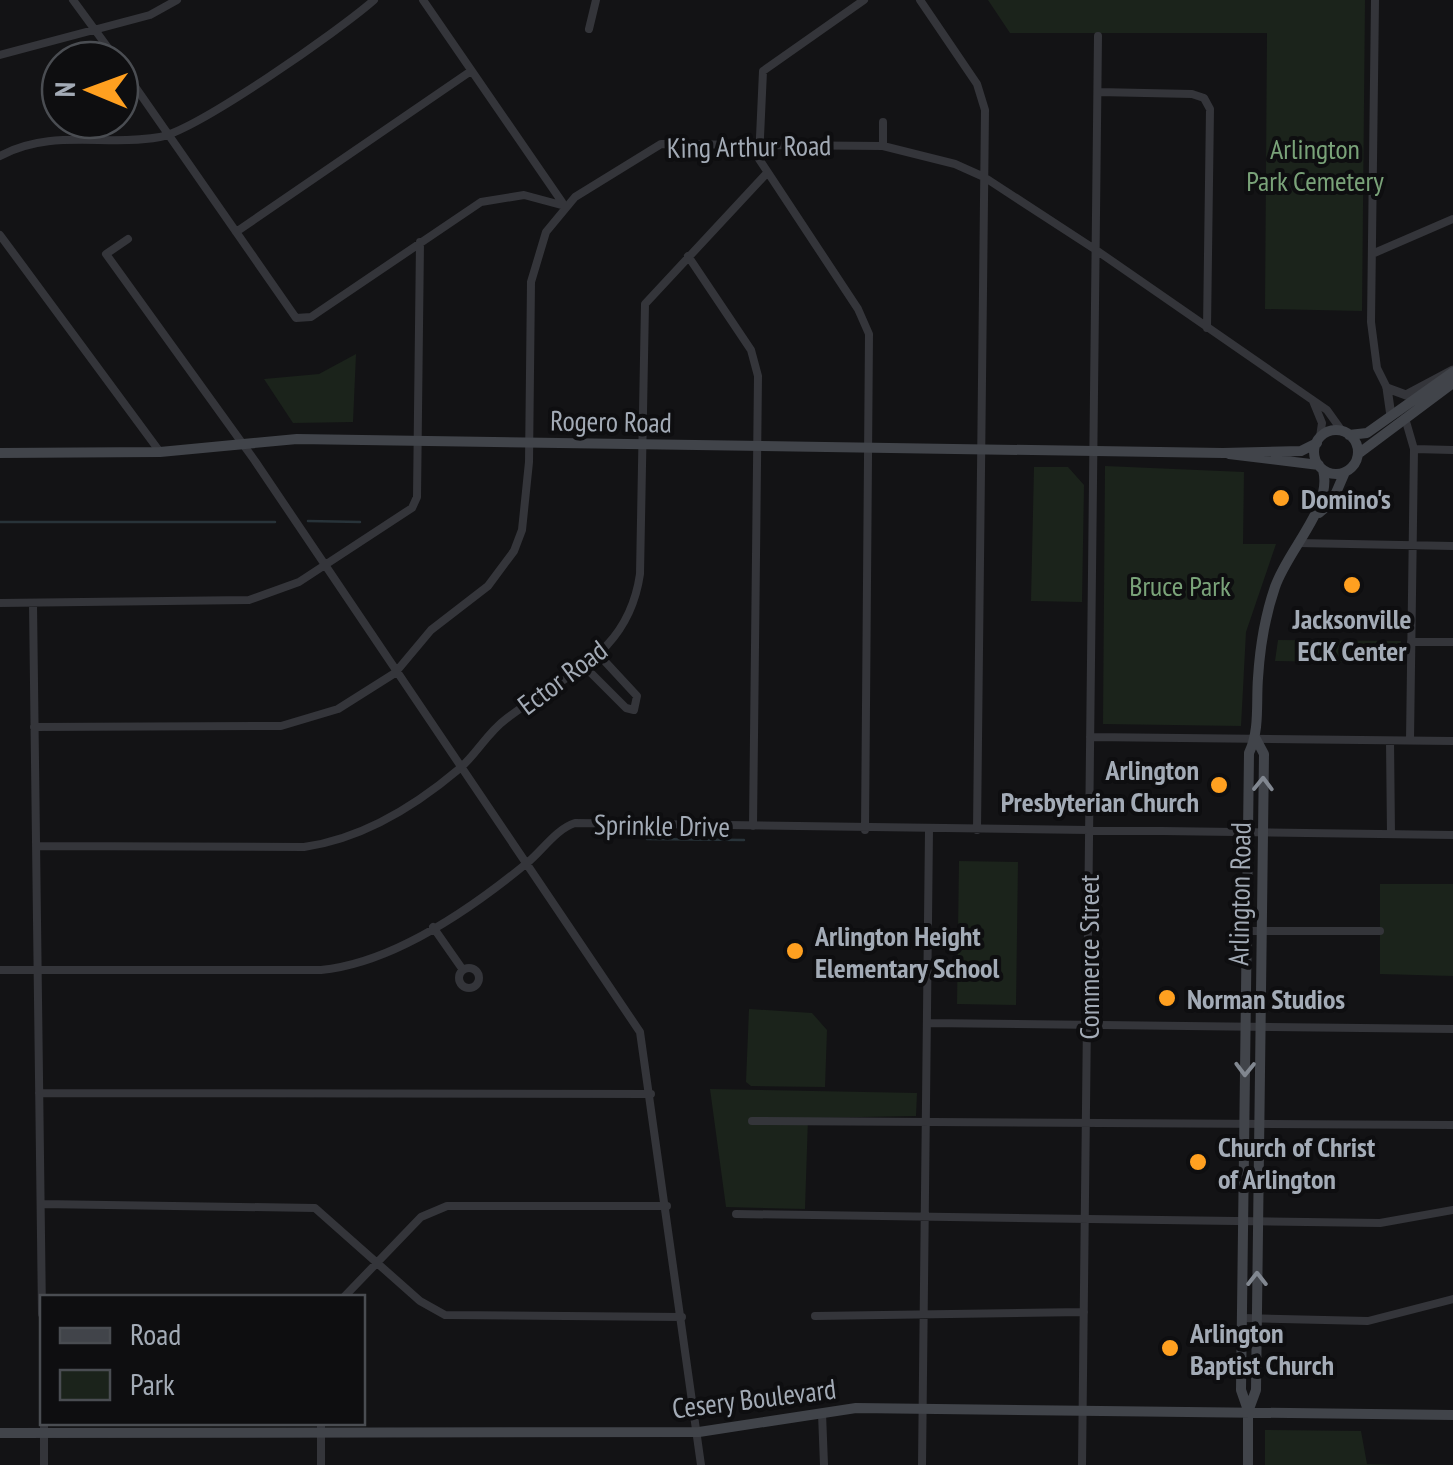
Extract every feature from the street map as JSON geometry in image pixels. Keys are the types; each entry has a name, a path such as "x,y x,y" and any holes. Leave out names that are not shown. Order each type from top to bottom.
{"main road":[{"path":"1453,371 1367,433 1345,433 1318,440 1321,468 1345,472 1358,454 1453,383"},
{"path":"1345,433 1358,454"},
{"name":"Rogero Road","path":"0,452 160,452 240,444 418,440 1223,453 1301,451 1318,440"},
{"name":"Rogero Road","path":"1223,453 1321,468"},
{"name":"Arlington Road","path":"1248,1465 1242,1318 1250,753 1256,738 1260,645 1276,584 1326,494 1321,468"},
{"name":"Arlington Road","path":"1314,516 1332,502 1345,472"},
{"name":"Arlington Road","path":"1248,1410 1256,1390 1261,1026 1264,754 1256,738"},
{"name":"Cesery Boulevard","path":"0,1433 44,1428 699,1432 822,1413 922,1408 1453,1415"}],"street":[{"path":"72,0 103,40"},
{"path":"0,54 150,15 177,0"},
{"path":"0,156 40,141 169,135 206,117 374,0"},
{"path":"423,0 565,206"},
{"path":"589,29 596,0"},
{"path":"864,0 763,71 758,144 766,174 867,326 870,447 865,830"},
{"path":"920,0 983,96 977,830"},
{"path":"1376,0 1373,346 1387,388 1390,416"},
{"name":"Commerce Street","path":"1082,1465 1098,36"},
{"path":"236,232 471,71"},
{"path":"1098,92 1192,94 1204,98 1210,109 1207,328"},
{"path":"140,93 292,315 302,320 492,198 524,196 565,206"},
{"path":"882,122 882,146"},
{"name":"King Arthur Road","path":"565,206 661,144 882,146 929,154 984,177 1096,250 1326,410 1345,433"},
{"name":"Ector Road","path":"36,846 304,847 334,843 391,816 460,768 506,719 599,656 621,630 636,596 645,304 766,174"},
{"path":"34,727 282,726 338,709 395,673 431,630 488,586 514,552 528,498 531,282 539,248 565,206"},
{"path":"1372,254 1453,219"},
{"path":"0,236 160,452"},
{"path":"128,239 106,254 640,1032 668,1206 701,1465"},
{"path":"0,604 249,600 286,588 324,567 412,508 417,497 420,242"},
{"path":"688,256 756,362 753,826"},
{"path":"1387,388 1406,395 1453,371"},
{"path":"1313,401 1322,424 1318,440"},
{"path":"1405,418 1414,449 1410,740"},
{"path":"1414,449 1453,450"},
{"path":"1295,544 1453,546"},
{"path":"32,604 42,1295"},
{"path":"1411,642 1453,642"},
{"path":"584,666 626,708 634,710 637,696 599,656"},
{"path":"1090,738 1453,740"},
{"path":"1390,741 1391,834"},
{"name":"Sprinkle Drive","path":"0,970 346,968 389,955 526,864 575,824 1453,835"},
{"path":"922,1465 929,830"},
{"path":"433,927 463,970"},
{"path":"1247,931 1380,931"},
{"path":"927,1023 1453,1029"},
{"path":"39,1093 651,1094"},
{"path":"752,1121 1453,1125"},
{"path":"40,1204 315,1208 420,1302 445,1315 682,1317"},
{"path":"347,1295 421,1218 447,1206 668,1206"},
{"path":"736,1214 1380,1224 1453,1210"},
{"path":"1242,1318 1383,1319 1453,1299"},
{"path":"814,1316 872,1318 924,1311 1084,1312"},
{"path":"822,1413 824,1465"},
{"path":"44,1428 44,1465"},
{"path":"321,1428 322,1465"}],"green space":[{"name":"Arlington Park Cemetery","path":"988,0 1365,0 1362,311 1265,309 1267,33 1010,33"},
{"path":"356,354 353,422 293,423 264,379 319,374"},
{"name":"Bruce Park","path":"1105,466 1244,472 1243,544 1276,544 1246,632 1241,726 1103,724"},
{"path":"1034,467 1068,467 1084,485 1082,602 1031,601"},
{"path":"1278,640 1401,641 1399,663 1275,661"},
{"path":"959,861 1018,862 1016,1005 957,1004"},
{"path":"1380,884 1453,884 1453,976 1380,974"},
{"path":"749,1009 812,1013 827,1030 825,1087 751,1086 746,1082"},
{"path":"710,1089 917,1093 916,1116 808,1118 805,1209 726,1207"},
{"path":"1265,1430 1361,1431 1367,1464 1399,1465 1265,1465"}],"waterway":[{"path":"308,521 360,522"},
{"path":"0,522 275,522"},
{"path":"647,839 744,840"}],"place":[{"name":"Domino's","path":"1281,498"},
{"name":"Jacksonville ECK Center","path":"1352,585"},
{"name":"Arlington Presbyterian Church","path":"1219,785"},
{"name":"Arlington Height Elementary School","path":"795,951"},
{"name":"Norman Studios","path":"1167,998"},
{"name":"Church of Christ of Arlington","path":"1198,1162"},
{"name":"Arlington Baptist Church","path":"1170,1348"}]}
